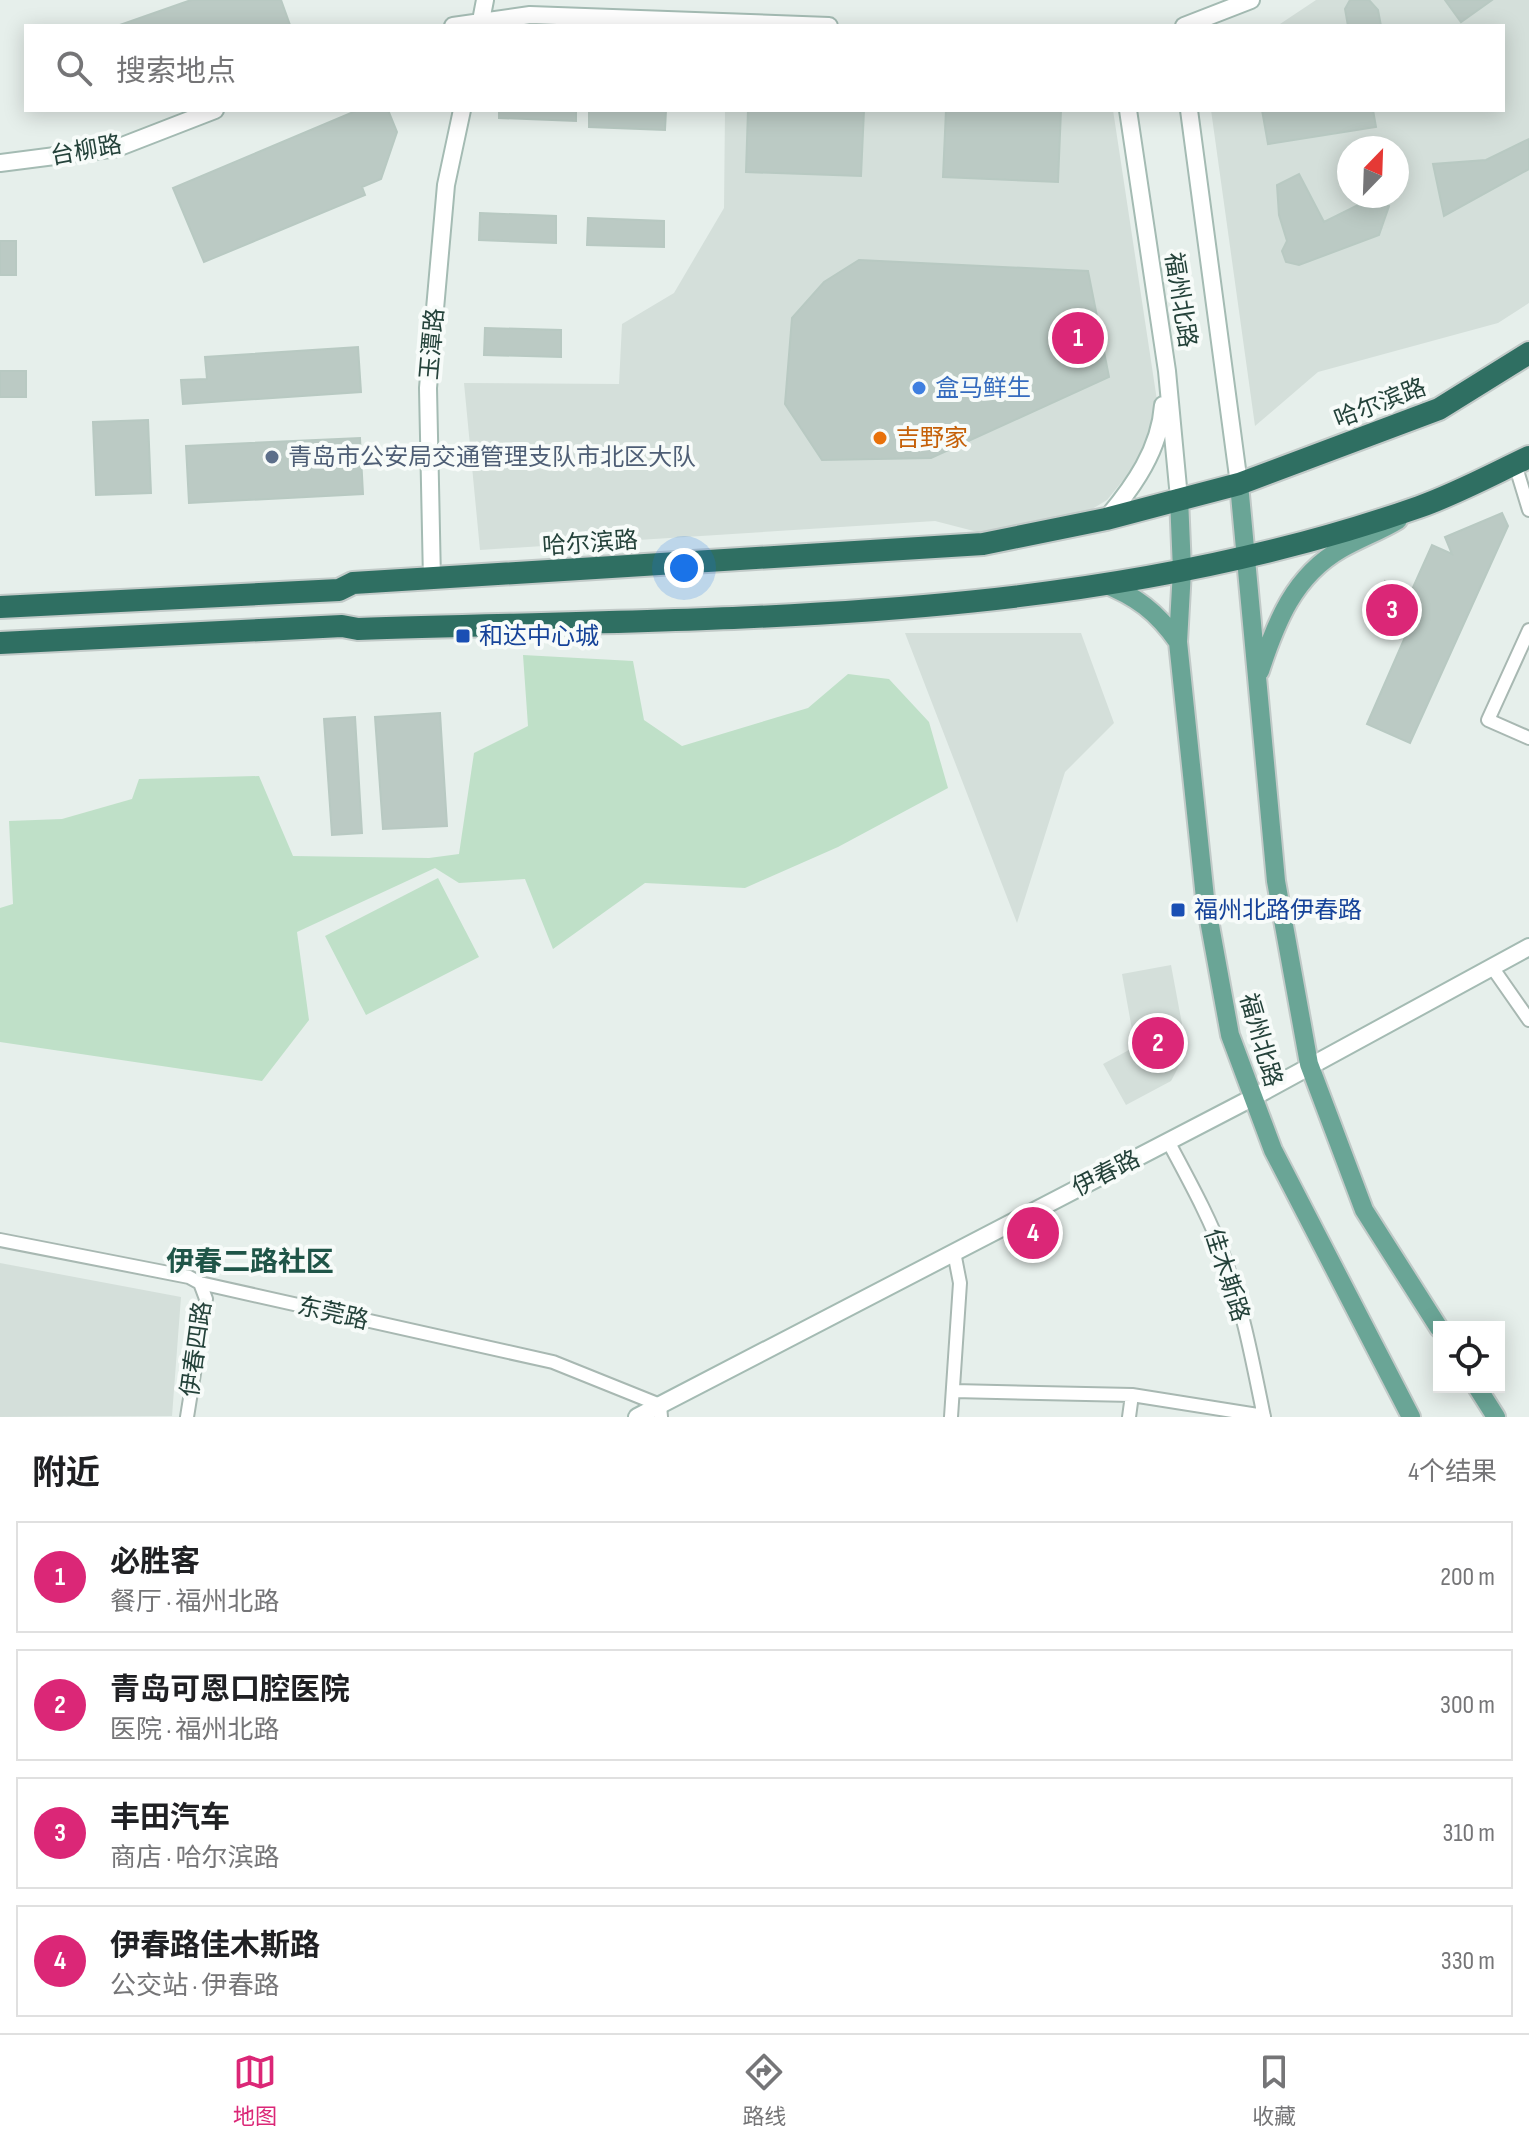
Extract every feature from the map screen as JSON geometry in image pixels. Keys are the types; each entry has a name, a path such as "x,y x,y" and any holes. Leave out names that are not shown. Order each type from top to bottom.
{"highway":[{"name":"哈尔滨路","path":"0,607 339,590 353,583 983,544 1106,519 1239,484 1439,409 1529,353"},
{"path":"0,643 342,626 358,629 848,613 947,605 1245,559 1421,507 1522,460"}],"main road":[{"name":"福州北路","path":"1239,484 1276,881 1309,1064 1364,1210 1435,1321"},
{"name":"福州北路","path":"1179,498 1182,570 1178,642 1205,898 1230,1035 1273,1150 1411,1417"},
{"path":"1258,678 1273,631 1303,580 1342,548 1421,507"},
{"path":"1102,583 1130,594 1161,617 1178,642"},
{"path":"1481,1393 1496,1417"}],"street":[{"path":"485,0 480,24 530,15 775,24"},
{"path":"1189,24 1251,0"},
{"name":"台柳路","path":"0,163 117,148 210,112"},
{"name":"玉潭路","path":"432,580 428,388 446,185 462,112"},
{"name":"福州北路","path":"1128,112 1167,371 1179,498"},
{"name":"福州北路","path":"1189,112 1239,484"},
{"path":"1106,519 1130,491 1151,453 1162,421 1167,371"},
{"path":"1522,460 1529,510"},
{"path":"1529,630 1488,720 1529,738"},
{"name":"伊春路","path":"637,1417 661,1411 954,1252 1252,1098 1309,1064 1529,947"},
{"path":"1492,967 1529,1020"},
{"name":"佳木斯路","path":"1168,1141 1225,1259 1242,1311 1264,1417"},
{"name":"东莞路","path":"0,1240 189,1277 200,1283 553,1362 661,1411"},
{"path":"951,1417 960,1283 954,1252"},
{"name":"伊春四路","path":"187,1417 206,1299 200,1283"},
{"path":"954,1391 1132,1395 1264,1417"},
{"path":"1129,1417 1132,1395"}],"shaded area":[{"path":"1316,0 1529,0 1529,303 1498,323 1318,372 1255,426 1211,112 1505,112 1505,24 1280,24"},
{"name":"和达中心城","path":"725,112 1113,112 1158,407 1143,456 1107,500 1074,520 997,537 935,521 480,550 464,383 619,384 622,324 674,293 724,208"},
{"path":"905,633 1081,633 1114,723 1065,772 1017,923"},
{"path":"1171,965 1187,1051 1171,1081 1126,1105 1103,1064 1129,1050 1133,1035 1122,974"},
{"path":"0,1263 181,1297 172,1416 0,1417"}],"green space":[{"path":"523,655 633,661 644,720 682,746 808,708 848,674 889,679 929,722 948,788 838,847 745,888 645,883 553,949 525,879 459,883 435,868 297,932 309,1020 262,1081 0,1042 0,908 13,904 9,821 62,819 132,799 139,779 259,776 293,856 429,858 459,854 474,753 528,726"},
{"path":"438,878 479,957 366,1015 325,936"}],"building":[{"path":"191,0 281,0 290,24 123,24"},
{"path":"1350,0 1369,0 1378,10 1381,24 1348,24 1345,9"},
{"path":"1445,0 1492,0 1461,22"},
{"path":"353,112 389,112 397,132 381,179 362,187 365,195 204,262 173,188"},
{"path":"499,112 576,112 576,121 499,118"},
{"path":"589,112 666,112 665,130 589,127"},
{"path":"748,112 864,112 861,176 746,172"},
{"path":"946,112 1061,112 1058,182 943,177"},
{"path":"1262,112 1373,112 1376,127 1268,144"},
{"path":"1529,139 1529,169 1444,216 1433,164 1486,160"},
{"path":"1299,174 1324,222 1352,208 1388,208 1379,235 1299,265 1286,262 1282,251 1287,241 1279,215 1277,185"},
{"path":"480,213 556,216 556,243 479,240"},
{"path":"588,218 664,221 664,247 587,245"},
{"path":"0,241 16,241 16,275 0,275"},
{"path":"859,260 1088,271 1109,377 931,458 822,460 785,404 792,318 824,282"},
{"path":"485,328 561,330 561,357 484,355"},
{"path":"358,347 361,392 183,404 181,380 207,379 205,357"},
{"path":"0,371 26,371 26,397 0,397"},
{"path":"148,420 151,493 96,495 93,422"},
{"path":"360,438 363,494 189,503 186,446"},
{"path":"1502,513 1508,526 1410,743 1367,724 1406,635 1368,618 1385,581 1411,592 1432,545 1452,554 1445,537"},
{"path":"440,713 447,826 383,829 375,717"},
{"path":"355,717 362,833 332,835 324,719"}],"place":[{"name":"必胜客","path":"1078,338"},
{"name":"盒马鲜生","path":"919,388"},
{"name":"吉野家","path":"880,438"},
{"name":"青岛市公安局交通管理支队市北区大队","path":"272,457"},
{"name":"丰田汽车","path":"1392,610"},
{"name":"和达中心城","path":"463,636"},
{"name":"福州北路伊春路","path":"1178,910"},
{"name":"青岛可恩口腔医院","path":"1158,1043"},
{"name":"伊春路佳木斯路","path":"1033,1233"}],"district":[{"name":"伊春二路社区","path":"250,1261"}]}
